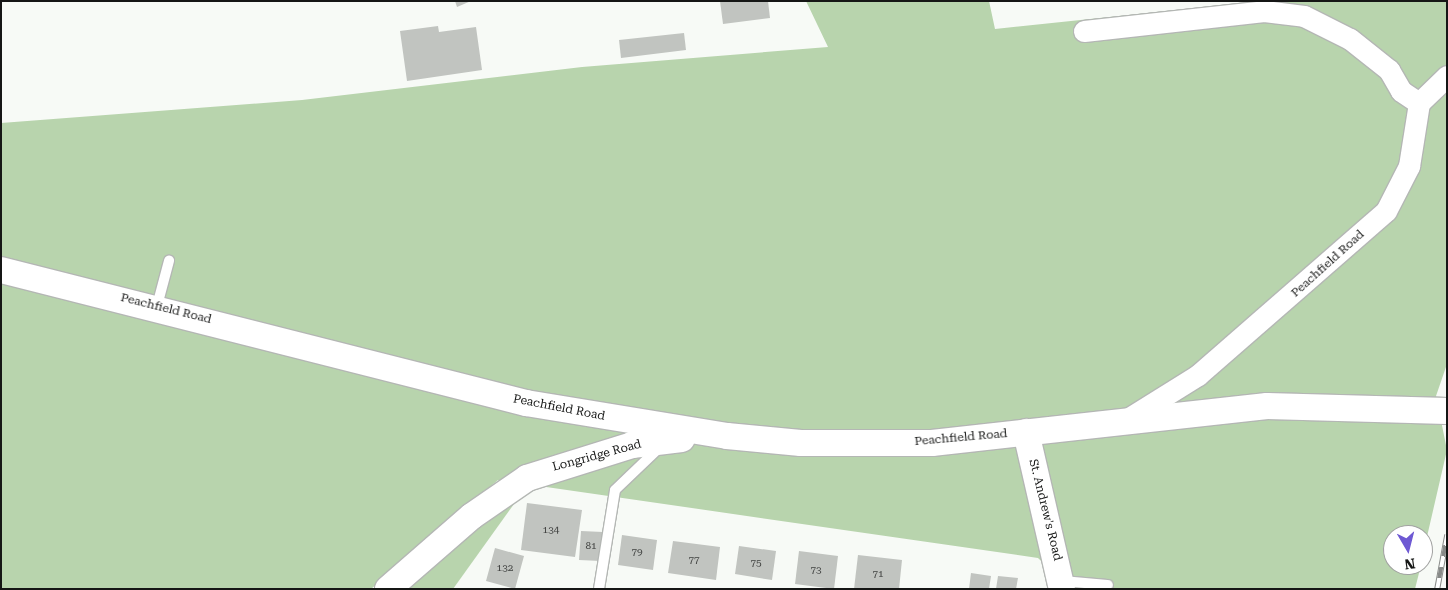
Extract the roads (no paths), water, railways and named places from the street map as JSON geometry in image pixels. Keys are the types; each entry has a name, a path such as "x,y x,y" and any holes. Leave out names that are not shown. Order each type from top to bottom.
{"street":[{"path":"1084,31 1264,11 1304,16 1350,39 1389,70 1401,91 1420,103 1447,76"},
{"name":"Peachfield Road","path":"1129,418 1198,375 1386,211 1409,166 1420,103"},
{"name":"Peachfield Road","path":"1,270 157,306 526,403 726,436 801,443 932,443 1129,418 1267,406 1440,410"},
{"name":"St. Andrew's Road","path":"1026,432 1062,585"},
{"name":"Longridge Road","path":"390,588 472,516 527,478 566,463 668,440 726,436"}],"lane":[{"path":"157,306 169,261"},
{"path":"600,589 615,490 668,440"},
{"path":"1062,585 1108,585"}],"railway":[{"path":"1437,589 1447,535"}]}
